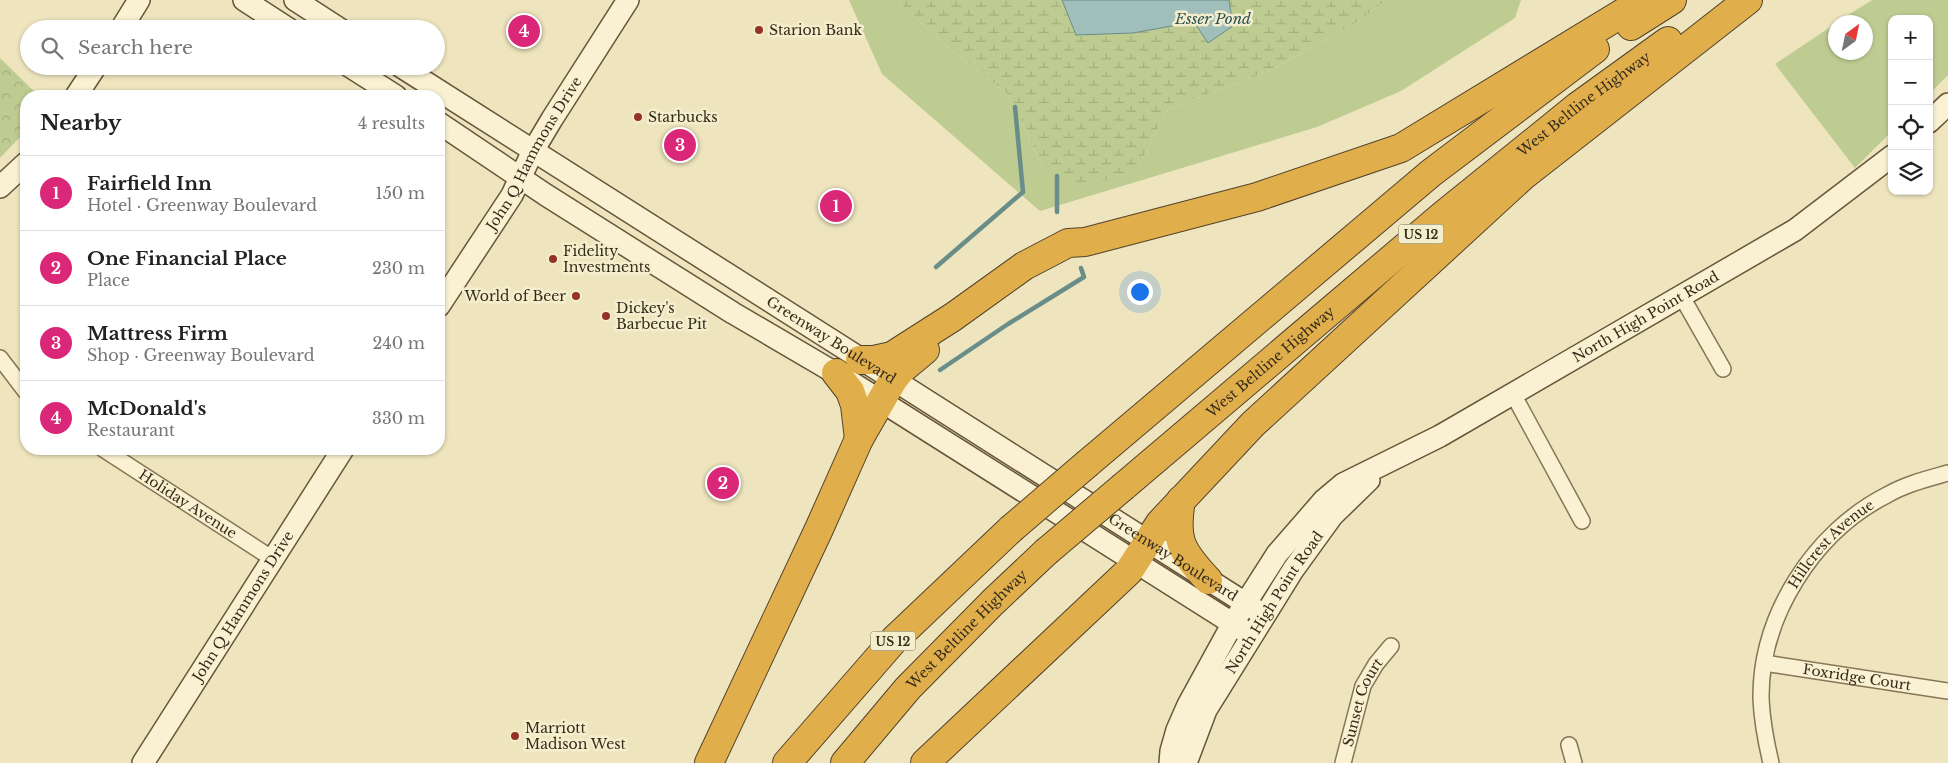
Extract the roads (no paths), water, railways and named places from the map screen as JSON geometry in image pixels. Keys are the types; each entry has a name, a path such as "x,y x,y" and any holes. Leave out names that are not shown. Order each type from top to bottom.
{"highway":[{"path":"860,360 874,360 892,356 953,317 1024,266 1068,242 1085,242 1257,197 1401,148 1644,0"},
{"name":"US 12","path":"787,763 894,640 1011,529 1431,173 1582,58 1672,0"},
{"name":"West Beltline Highway","path":"845,763 908,688 993,602 1046,552 1434,223 1578,106 1670,39 1733,0"},
{"path":"925,763 1084,614 1142,552 1160,523 1253,424 1523,176 1748,0"},
{"path":"709,763 819,529 858,439 901,370 1009,285 1073,251 1085,242"},
{"path":"836,373 850,391 855,405 858,439"},
{"path":"1181,500 1177,526 1180,542 1189,558 1208,580"}],"street":[{"path":"127,20 139,0"},
{"path":"244,0 276,20"},
{"path":"295,0 326,20"},
{"name":"John Q Hammons Drive","path":"445,297 512,195 533,151 628,0"},
{"path":"80,90 90,75"},
{"path":"363,75 387,90"},
{"name":"Greenway Boulevard","path":"414,75 438,90"},
{"name":"Greenway Boulevard","path":"445,95 860,360 887,391"},
{"path":"1933,118 1948,104"},
{"name":"Greenway Boulevard","path":"445,127 520,178 732,313 836,373 887,391 1142,552 1232,623 1251,635"},
{"name":"North High Point Road","path":"1170,763 1171,751 1184,713 1244,603 1277,554 1324,500 1343,484 1440,436 1795,230 1888,159"},
{"path":"0,187 20,169"},
{"path":"1682,297 1723,369"},
{"path":"0,358 20,384"},
{"path":"1513,394 1582,521"},
{"name":"Holiday Avenue","path":"112,455 273,559"},
{"name":"John Q Hammons Drive","path":"143,763 339,455"},
{"name":"North High Point Road","path":"1186,763 1206,710 1251,635 1325,524 1362,485 1384,469 1390,462"},
{"name":"Hillcrest Avenue","path":"1770,763 1761,698 1764,663 1774,623 1799,576 1818,550 1841,527 1868,506 1910,484 1948,473"},
{"name":"Greenway Boulevard","path":"1142,552 1208,580 1264,615"},
{"name":"Sunset Court","path":"1343,763 1363,686 1376,664 1391,646"},
{"name":"Foxridge Court","path":"1764,663 1948,691"},
{"path":"1569,745 1574,763"}],"water":[{"name":"Esser Pond","path":"1062,0 1229,0 1233,26 1208,43 1194,22 1133,33 1076,35"}],"waterway":[{"path":"936,267 1023,192 1015,107"},
{"path":"1057,176 1057,212"},
{"path":"940,370 1008,324 1084,277 1081,268"}],"place":[{"name":"Starion Bank","path":"759,30"},
{"name":"McDonald's","path":"524,31"},
{"name":"Starbucks","path":"638,117"},
{"name":"Mattress Firm","path":"680,145"},
{"name":"Fairfield Inn","path":"836,206"},
{"name":"Fidelity Investments","path":"553,259"},
{"name":"World of Beer","path":"576,296"},
{"name":"Dickey's Barbecue Pit","path":"606,316"},
{"name":"One Financial Place","path":"723,483"},
{"name":"Marriott Madison West","path":"515,736"}]}
